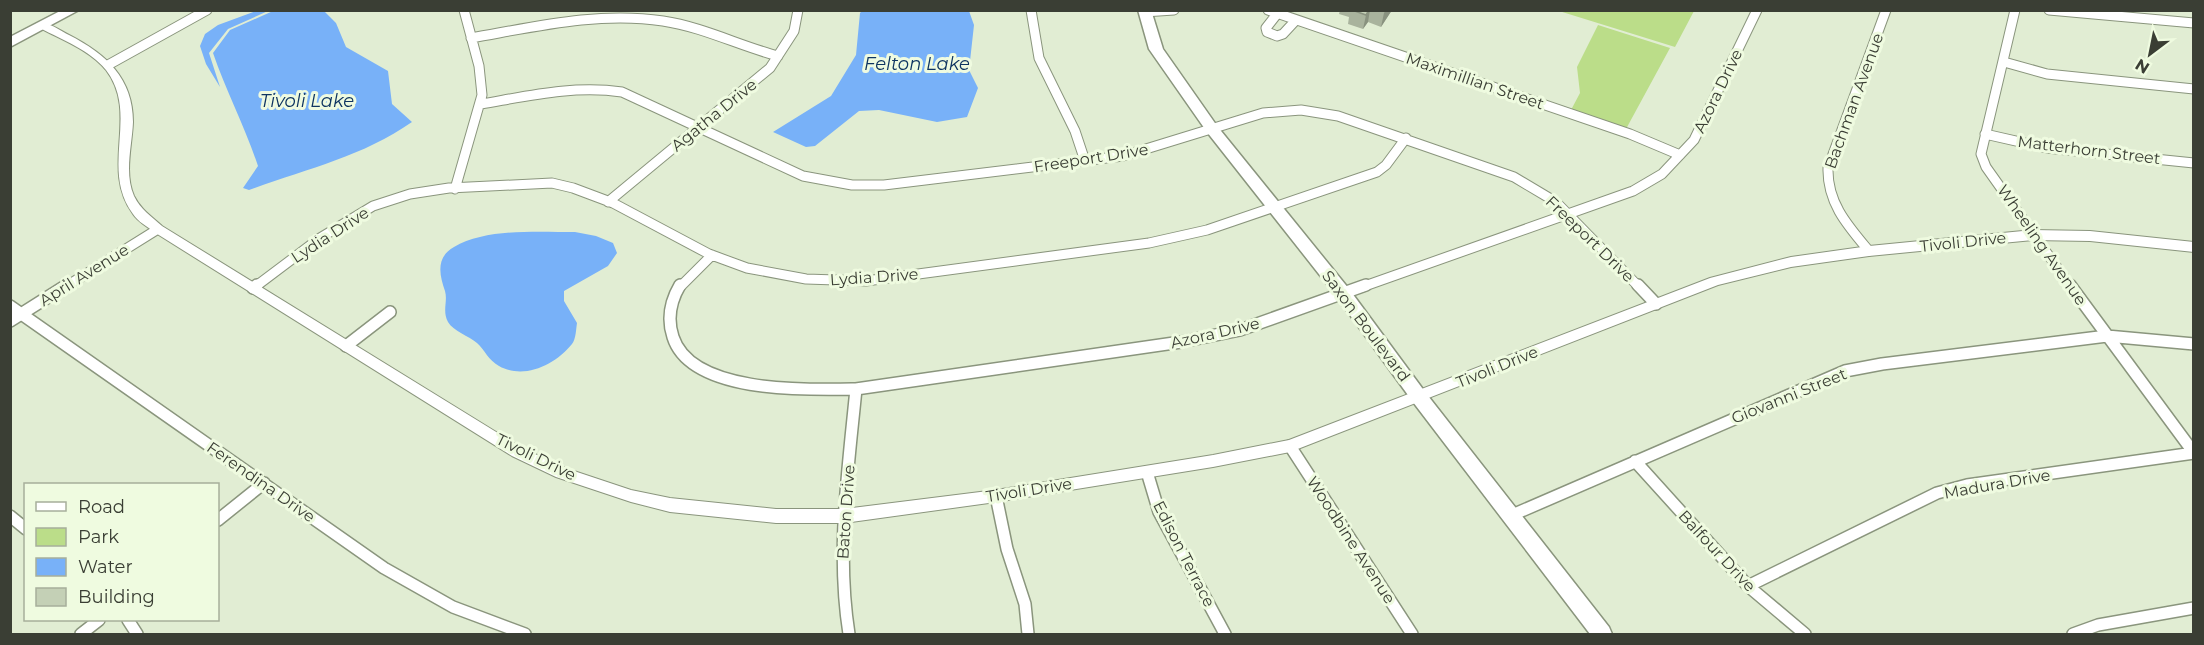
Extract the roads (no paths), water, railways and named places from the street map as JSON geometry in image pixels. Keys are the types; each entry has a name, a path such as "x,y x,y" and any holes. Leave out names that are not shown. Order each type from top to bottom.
{"main road":[{"path":"10,43 73,10"},
{"name":"Saxon Boulevard","path":"1144,11 1156,49 1212,129 1343,293 1419,398 1602,634"}],"street":[{"path":"108,65 207,10"},
{"path":"455,189 481,104 479,66 464,10"},
{"name":"Agatha Drive","path":"608,202 749,88 770,68 794,31 798,10"},
{"path":"1031,10 1039,58 1075,130 1084,160"},
{"path":"1144,11 1174,10"},
{"name":"Azora Drive","path":"712,255 687,275 676,291 669,314 669,331 682,357 707,373 741,382 816,390 856,389 1193,340 1240,330 1632,191 1662,174 1694,140 1757,10"},
{"name":"Bachman Avenue","path":"1869,251 1839,214 1828,193 1826,180 1828,168 1886,10"},
{"name":"Wheeling Avenue","path":"2015,10 1981,154 1986,167 2193,453"},
{"path":"2049,10 2193,23"},
{"path":"2142,10 2148,19"},
{"path":"1273,12 1266,30 1273,35 1283,34 1296,20"},
{"name":"Maximillian Street","path":"1273,12 1630,134 1680,155"},
{"path":"471,38 590,18 636,18 666,22 778,56"},
{"name":"Tivoli Drive","path":"44,26 108,65 125,93 129,111 123,172 127,193 138,212 158,229 517,452 571,476 631,496 670,505 776,516 844,516 1147,472 1290,446 1419,398 1715,281 1753,270 1869,251 2033,235 2090,236 2193,247"},
{"path":"2004,62 2056,75 2193,89"},
{"name":"Freeport Drive","path":"481,104 569,90 607,89 622,92 803,176 852,185 884,184 1123,156 1154,149 1263,113 1316,110 1355,120 1514,177 1556,202 1656,304"},
{"name":"Matterhorn Street","path":"1985,134 2047,148 2193,163"},
{"name":"Lydia Drive","path":"253,288 354,216 379,204 416,193 552,183 581,190 739,266 772,274 824,281 866,281 1149,243 1207,230 1377,172 1386,165 1406,138"},
{"name":"April Avenue","path":"10,321 158,229"},
{"name":"Ferendina Drive","path":"10,306 384,568 453,607 525,634"},
{"path":"346,346 390,312"},
{"name":"Giovanni Street","path":"1510,516 1845,371 1882,364 2107,336 2193,344"},
{"name":"Baton Drive","path":"849,634 842,584 844,516 856,389"},
{"name":"Woodbine Avenue","path":"1290,446 1412,634"},
{"name":"Madura Drive","path":"1748,586 1937,494 1966,485 2193,453"},
{"name":"Balfour Drive","path":"1635,461 1748,586 1805,634"},
{"name":"Edison Terrace","path":"1147,472 1160,512 1226,634"},
{"path":"219,519 264,483"},
{"path":"996,495 1009,556 1029,614 1028,634"},
{"path":"10,516 24,527"},
{"path":"2073,634 2098,625 2193,608"},
{"path":"81,634 98,621"},
{"path":"129,621 137,634"}],"water":[{"path":"256,11 268,11 228,29 209,53 220,87 206,64 200,46 205,34 218,25"},
{"name":"Tivoli Lake","path":"273,11 324,11 336,23 346,47 388,71 392,104 412,122 353,153 249,190 243,188 258,166 213,53 230,30"},
{"name":"Felton Lake","path":"862,11 969,11 974,25 969,70 978,88 967,117 937,122 879,110 859,111 815,146 806,147 773,132 831,96 856,55"},
{"path":"575,232 596,236 613,243 617,253 608,266 564,291 564,301 577,323 573,342 557,358 529,371 509,370 495,364 477,343 448,322 445,314 446,295 440,266 448,251 467,241 497,234"}]}
